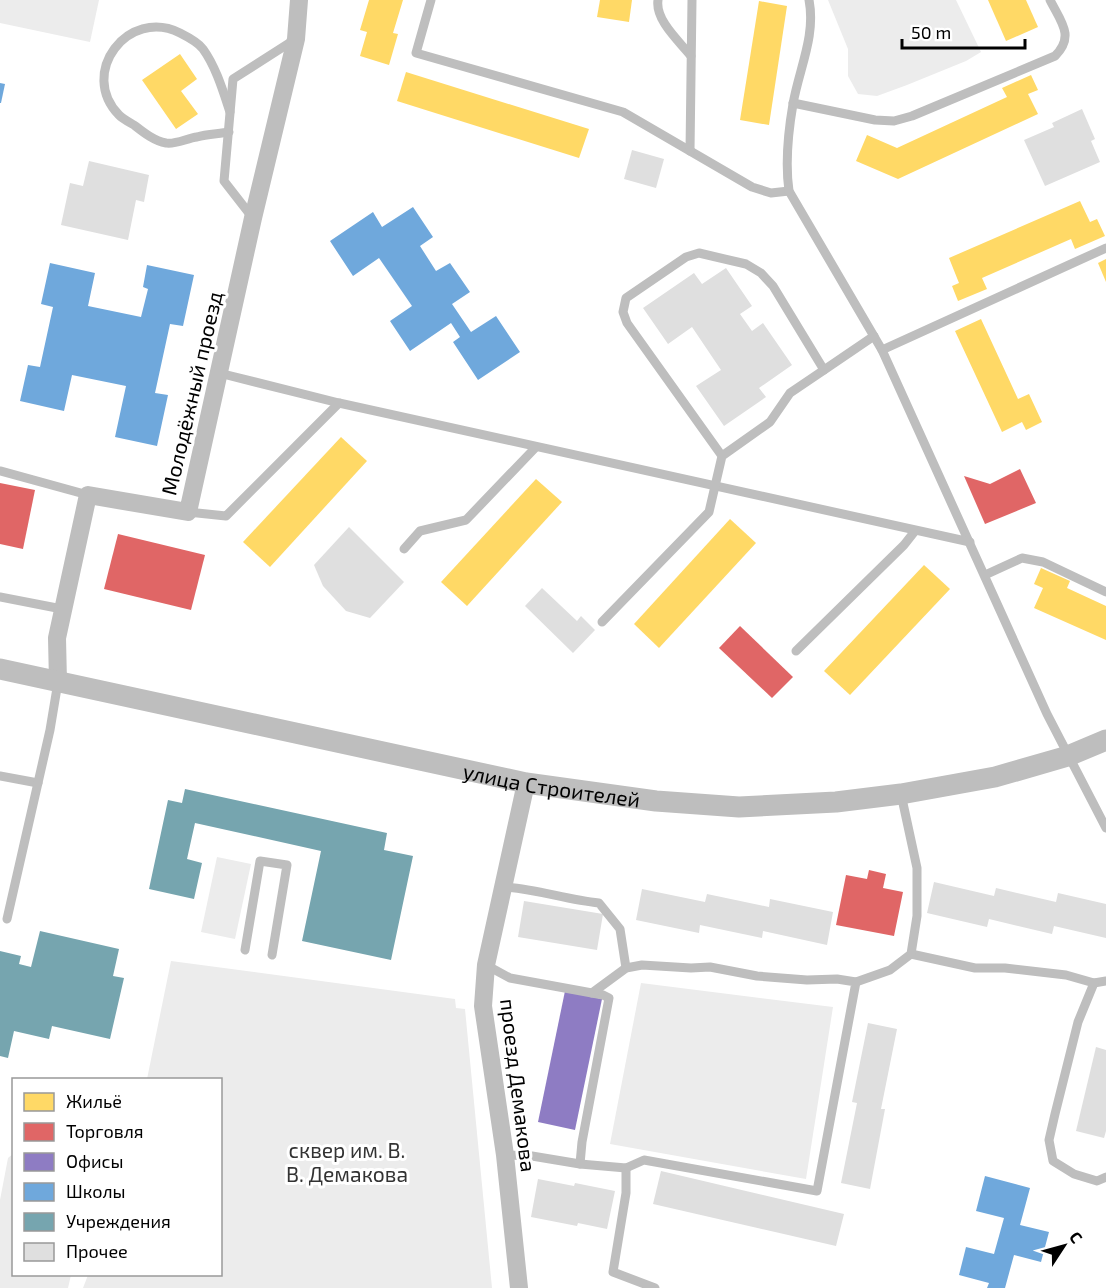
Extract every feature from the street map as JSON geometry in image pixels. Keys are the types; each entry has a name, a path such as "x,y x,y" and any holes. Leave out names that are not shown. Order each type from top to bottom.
{"street":[{"name":"Молодёжный проезд","path":"88,495 188,512 253,218 297,39 299,0"},
{"path":"58,682 57,638 88,495"},
{"name":"улица Строителей","path":"0,669 526,783 656,801 739,807 836,802 901,794 995,777 1068,756 1106,740"},
{"name":"проезд Демакова","path":"519,1288 506,1155 483,1006 486,965 505,887 526,783"}],"lane":[{"path":"431,0 416,53 623,112 752,187 771,193 789,191"},
{"path":"658,0 657,6 662,19 691,56"},
{"path":"690,151 692,0"},
{"path":"809,0 812,15 811,32 793,104 786,168 789,191 882,350 1068,756 1095,803 1106,828"},
{"path":"793,104 875,120 894,121 912,116 1055,56 1064,46 1066,34 1050,0"},
{"path":"229,132 167,144 147,135 119,115 109,100 104,84 105,67 112,51 123,38 139,29 155,26 172,29 202,48 217,76 230,112"},
{"path":"253,218 224,181 233,79 297,39"},
{"path":"882,350 1106,248"},
{"path":"722,456 627,323 623,312 626,298 686,257 699,253 746,264 761,273 772,286 824,370"},
{"path":"602,622 709,512 722,456 770,422 790,393 874,336"},
{"path":"219,373 339,403 970,542"},
{"path":"188,512 226,516 339,403"},
{"path":"404,549 420,531 466,520 536,447"},
{"path":"1,471 88,495"},
{"path":"796,651 904,545 915,531"},
{"path":"985,575 1022,558 1043,562 1106,592"},
{"path":"0,597 62,609"},
{"path":"7,919 58,682"},
{"path":"0,776 38,783"},
{"path":"592,993 626,968 642,965 691,969 710,967 757,976 837,979 856,982 890,970 911,954 917,916 917,868 901,794"},
{"path":"245,950 260,861 287,865 272,955"},
{"path":"505,887 523,888 579,901 599,903 620,929 626,968"},
{"path":"911,954 975,968 1005,968 1066,975 1094,983 1106,981"},
{"path":"486,965 510,978 609,998 582,1142 580,1164"},
{"path":"506,1155 532,1156 580,1164 626,1168 644,1160 817,1191 856,982"},
{"path":"1094,983 1078,1022 1049,1140 1053,1161 1074,1174 1097,1181 1106,1177"},
{"path":"626,1168 626,1193 613,1272 655,1288"}],"green space":[{"path":"0,0 99,0 90,42 0,23"},
{"path":"828,0 956,0 981,52 966,61 877,96 858,94 848,76 848,49"},
{"path":"217,857 251,864 235,939 201,932"},
{"name":"сквер им. В. В. Демакова","path":"171,961 455,999 456,1008 465,1009 492,1288 83,1288 88,1276 222,1276 222,1078 147,1078"},
{"path":"641,983 833,1007 806,1179 610,1144"},
{"path":"12,1155 12,1276 71,1276 68,1288 0,1288 0,1200 8,1158"}],"building: Жильё":[{"path":"369,0 403,0 393,33 398,34 389,65 360,56 367,32 360,30"},
{"path":"600,0 632,0 629,22 597,17"},
{"path":"988,0 1026,0 1038,27 1006,41"},
{"path":"759,1 787,6 769,125 740,120"},
{"path":"180,54 197,79 181,91 198,114 176,129 142,80"},
{"path":"406,72 589,129 579,158 397,101"},
{"path":"1031,75 1038,90 1028,94 1038,114 898,179 856,161 867,135 897,148 1007,97 1002,88"},
{"path":"1080,201 1090,222 1097,219 1105,236 1075,249 1071,239 982,278 987,289 958,301 952,286 959,283 949,258"},
{"path":"1106,259 1106,282 1098,263"},
{"path":"981,319 1018,399 1029,394 1042,422 1026,430 1022,422 1002,432 955,331"},
{"path":"341,437 367,461 270,567 243,542"},
{"path":"536,479 562,502 467,606 441,582"},
{"path":"730,519 756,543 659,648 634,624"},
{"path":"924,565 950,589 850,695 824,671"},
{"path":"1041,568 1070,581 1067,588 1106,606 1106,640 1034,608 1043,588 1034,584"}],"building: Торговля":[{"path":"1020,469 1036,503 985,524 964,476 990,484"},
{"path":"0,483 35,490 23,549 0,544"},
{"path":"118,534 205,555 191,610 104,589"},
{"path":"740,626 793,677 772,698 719,648"},
{"path":"869,870 886,874 883,888 903,892 894,936 836,925 846,875 867,879"}],"building: Офисы":[{"path":"565,991 602,999 575,1130 538,1122"}],"building: Школы":[{"path":"0,83 5,84 1,103 0,103"},
{"path":"413,207 433,237 420,246 436,271 450,263 470,292 452,304 471,332 496,316 520,352 478,380 453,342 460,337 451,323 410,351 390,321 412,306 379,258 353,276 330,241 373,212 382,227"},
{"path":"50,263 95,273 88,306 141,317 148,289 143,287 147,265 194,275 183,326 170,324 155,393 168,395 157,446 115,437 126,386 72,375 64,411 20,401 28,365 40,367 53,307 41,304"},
{"path":"985,1176 1030,1188 1020,1225 1049,1232 1041,1262 1014,1255 1005,1288 987,1288 989,1283 959,1275 966,1247 994,1254 1004,1218 976,1211"}],"building: Учреждения":[{"path":"185,789 387,833 384,850 413,856 391,960 302,941 321,851 195,823 187,859 202,863 194,899 149,889 168,800 182,803"},
{"path":"40,931 119,949 113,976 124,978 110,1039 52,1026 49,1039 14,1031 8,1058 0,1056 0,951 21,956 19,964 31,967"}],"building: Прочее":[{"path":"1082,109 1095,139 1091,141 1100,162 1045,186 1024,140 1054,127 1052,123"},
{"path":"632,150 664,159 656,188 624,179"},
{"path":"89,161 149,175 144,202 136,200 128,240 61,225 70,183 83,186"},
{"path":"726,268 752,306 740,314 752,331 763,323 792,365 759,388 766,397 724,426 696,386 721,370 692,327 668,344 643,308 694,273 702,284"},
{"path":"349,527 404,582 370,618 346,611 323,586 314,565"},
{"path":"542,588 577,621 581,616 595,630 573,653 525,606"},
{"path":"934,882 994,896 996,888 1056,902 1058,893 1106,904 1106,938 1054,926 1052,934 989,919 987,927 927,913"},
{"path":"642,889 705,902 707,894 769,907 770,899 833,912 827,945 763,931 762,938 700,925 699,933 636,920"},
{"path":"524,901 603,914 597,950 518,937"},
{"path":"868,1023 897,1029 881,1109 885,1109 870,1189 841,1183 857,1103 852,1102"},
{"path":"1096,1047 1106,1050 1106,1131 1104,1138 1076,1131"},
{"path":"661,1171 844,1214 836,1246 653,1204"},
{"path":"538,1179 615,1191 607,1229 531,1217"}]}
